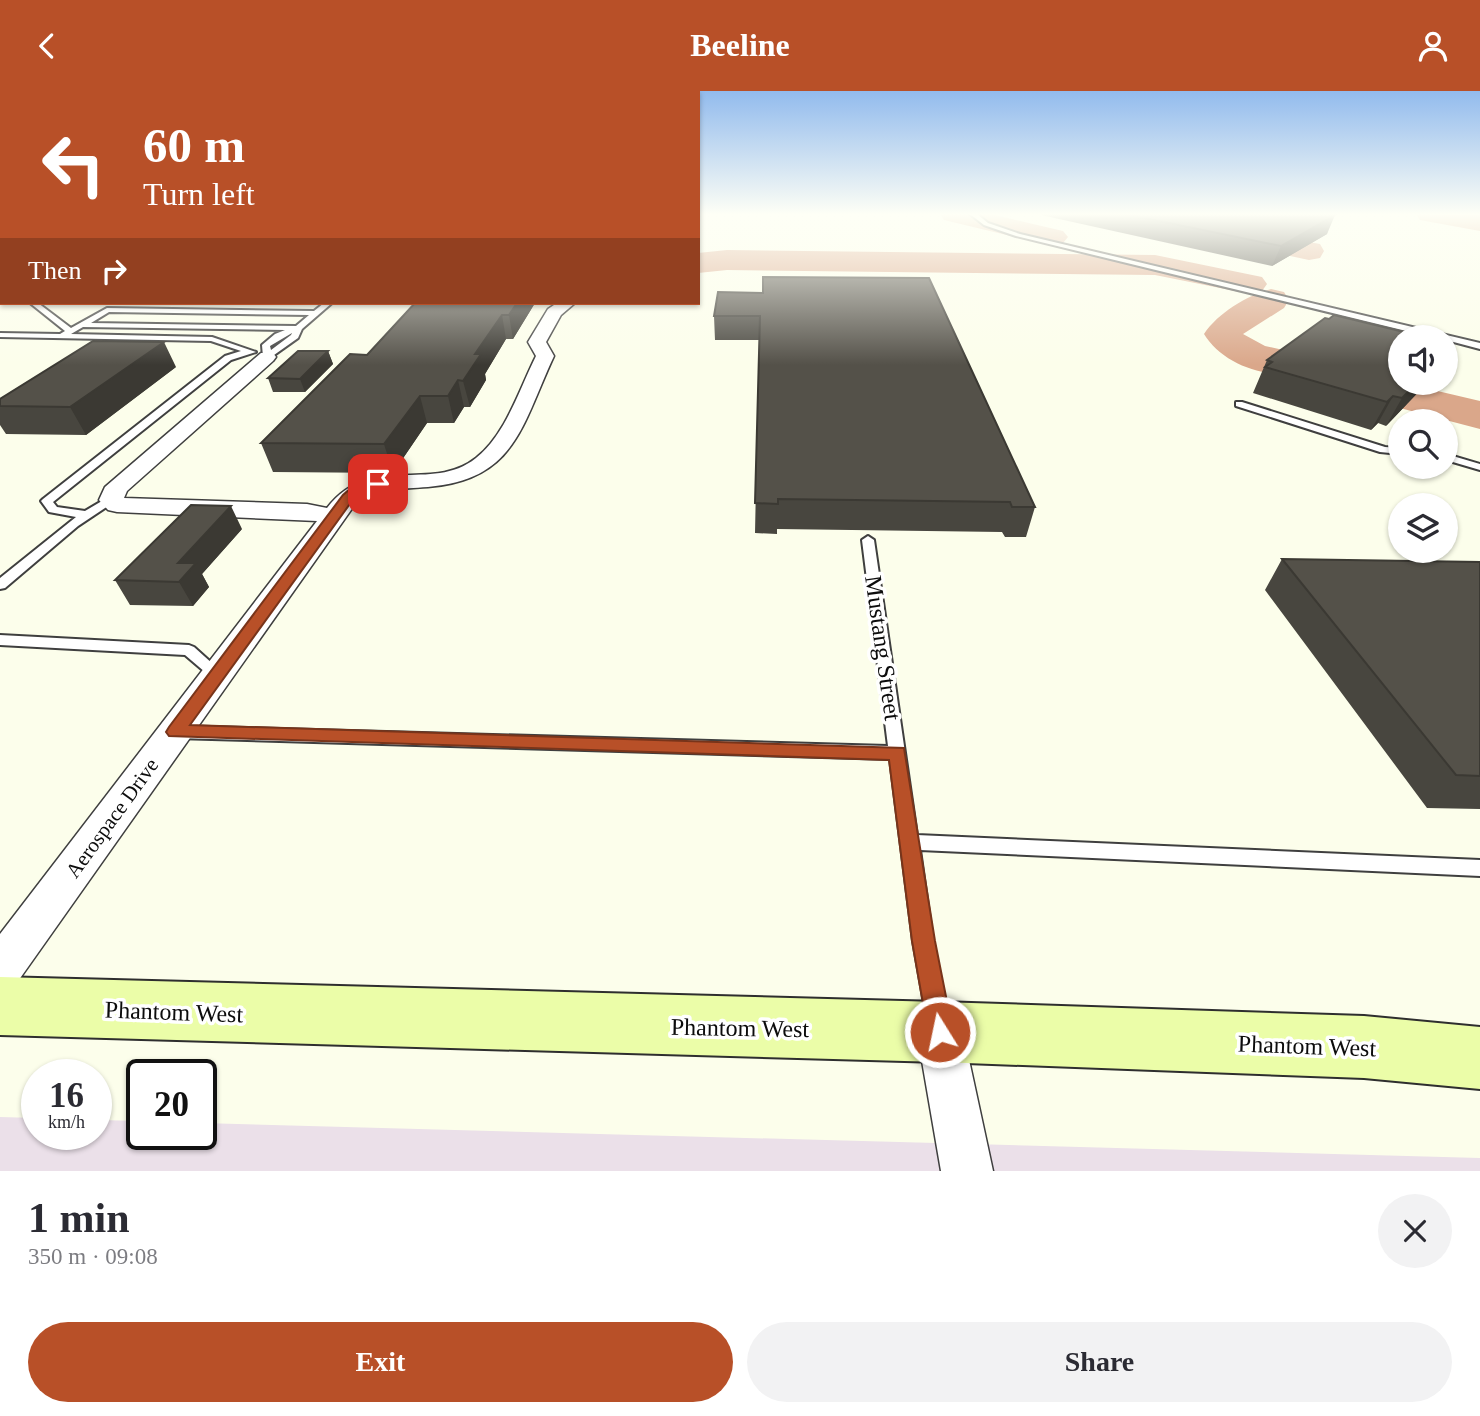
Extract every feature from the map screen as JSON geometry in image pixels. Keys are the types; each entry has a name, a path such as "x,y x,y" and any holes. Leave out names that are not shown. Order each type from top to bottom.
{"street":[{"name":"Aerospace Drive","path":"0,969 347,498 365,486 446,479 464,474 491,456 499,447 545,356 537,342 554,312 564,305"},
{"path":"258,354 119,486 113,492 111,500 117,505 144,508 307,511 325,515 331,520"},
{"name":"Phantom West","path":"0,1006 631,1026 940,1032 1364,1047 1480,1058"},
{"name":"Mustang Street","path":"940,1032 967,1171"}],"lane":[{"path":"1140,264 1480,346"},
{"path":"36,305 70,331"},
{"path":"86,515 53,510 47,501 228,358 258,354 278,336 298,328 326,305"},
{"path":"61,336 107,310 316,313"},
{"path":"81,325 298,328"},
{"path":"0,335 212,339 258,354"},
{"path":"1239,404 1388,450"},
{"path":"1458,461 1480,467"},
{"path":"0,585 86,515 111,500"},
{"name":"Mustang Street","path":"867,540 923,941 940,1032"},
{"path":"0,640 189,650 217,674"},
{"path":"175,732 898,753"},
{"path":"910,842 1480,868"}],"shaded area":[{"path":"0,1117 21,1118 21,1150 112,1150 112,1120 126,1121 126,1150 217,1150 217,1123 1480,1158 1480,1171 0,1171"}],"building":[{"path":"763,277 929,278 1035,507 1012,507 1010,502 778,499 778,504 755,503 760,316 714,316 718,292 763,293"},
{"path":"413,305 516,305 509,315 502,315 475,354 481,354 463,381 458,380 448,396 420,396 384,444 261,443 350,354 367,355"},
{"path":"1334,315 1388,328 1388,395 1405,395 1402,398 1393,396 1387,402 1265,367 1272,362 1267,360 1325,318 1329,319"},
{"path":"93,341 164,342 70,407 0,406 0,399"},
{"path":"298,351 328,351 300,379 268,378"},
{"path":"191,505 231,506 178,563 196,563 179,582 115,580"},
{"path":"1282,559 1388,561 1388,563 1480,562 1480,776 1456,775"}],"taxiway":[{"path":"1104,264 1155,265 1250,284"},
{"path":"1271,300 1228,327 1223,334 1227,341 1242,351 1286,363"},
{"path":"1412,398 1480,415"}],"route":[{"path":"378,484 356,490 347,498 175,732 898,753 923,941 940,1032"}]}
